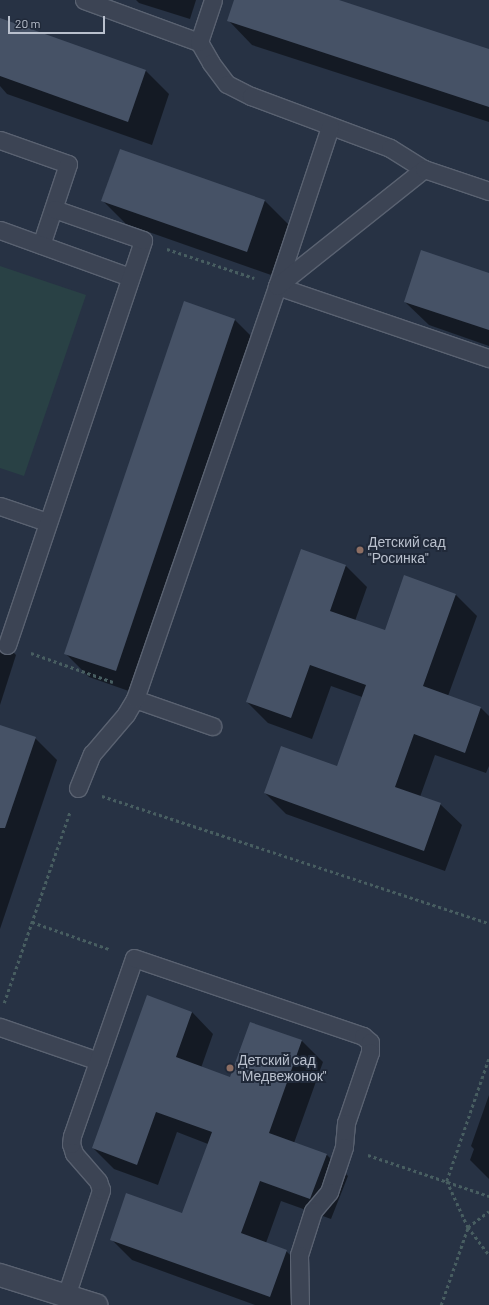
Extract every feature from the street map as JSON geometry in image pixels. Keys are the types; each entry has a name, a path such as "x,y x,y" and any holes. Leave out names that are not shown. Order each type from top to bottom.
{"street":[{"path":"0,1275 96,1305"}],"lane":[{"path":"84,0 199,42 211,63 227,84 251,96 330,127 390,148 424,169 489,191"},
{"path":"199,42 213,0"},
{"path":"78,788 92,754 126,714 137,695 330,127"},
{"path":"0,140 68,164 42,244"},
{"path":"277,286 424,169"},
{"path":"7,645 46,522 143,240 54,209"},
{"path":"0,230 130,277"},
{"path":"277,286 489,358"},
{"path":"0,506 46,522"},
{"path":"137,695 212,726"},
{"path":"66,1296 100,1190 98,1181 74,1153 71,1144 72,1136 134,958 363,1036 370,1042 370,1052 346,1123 344,1147 329,1192 313,1211 298,1255 300,1305"},
{"path":"0,1027 98,1061"}],"path":[{"path":"143,240 277,286"},
{"path":"7,645 137,695"},
{"path":"2,1008 78,788 489,923"},
{"path":"32,922 134,958"},
{"path":"489,1059 447,1181 468,1227 489,1255"},
{"path":"344,1147 489,1196"},
{"path":"441,1305 468,1227 489,1211"}],"green space":[{"path":"0,266 86,295 24,476 0,468"}],"building":[{"path":"234,0 339,0 489,49 489,107 227,21"},
{"path":"0,18 146,70 128,122 0,76"},
{"path":"120,149 265,200 247,252 101,201"},
{"path":"421,250 489,273 489,330 404,302"},
{"path":"184,301 235,319 116,671 64,654"},
{"path":"301,549 346,565 330,611 385,630 404,575 456,594 423,686 481,707 465,753 414,734 395,787 441,803 424,851 264,793 281,746 337,766 366,685 310,665 291,718 246,702"},
{"path":"0,725 36,737 5,828 0,828"},
{"path":"147,995 192,1012 176,1057 230,1077 250,1022 302,1040 269,1133 327,1154 310,1199 260,1181 241,1233 287,1250 270,1297 110,1240 126,1193 182,1213 212,1132 156,1112 137,1165 92,1148"}],"place":[{"name":"Детский сад \"Росинка\"","path":"360,550"},
{"name":"Детский сад \"Медвежонок\"","path":"230,1068"}]}
